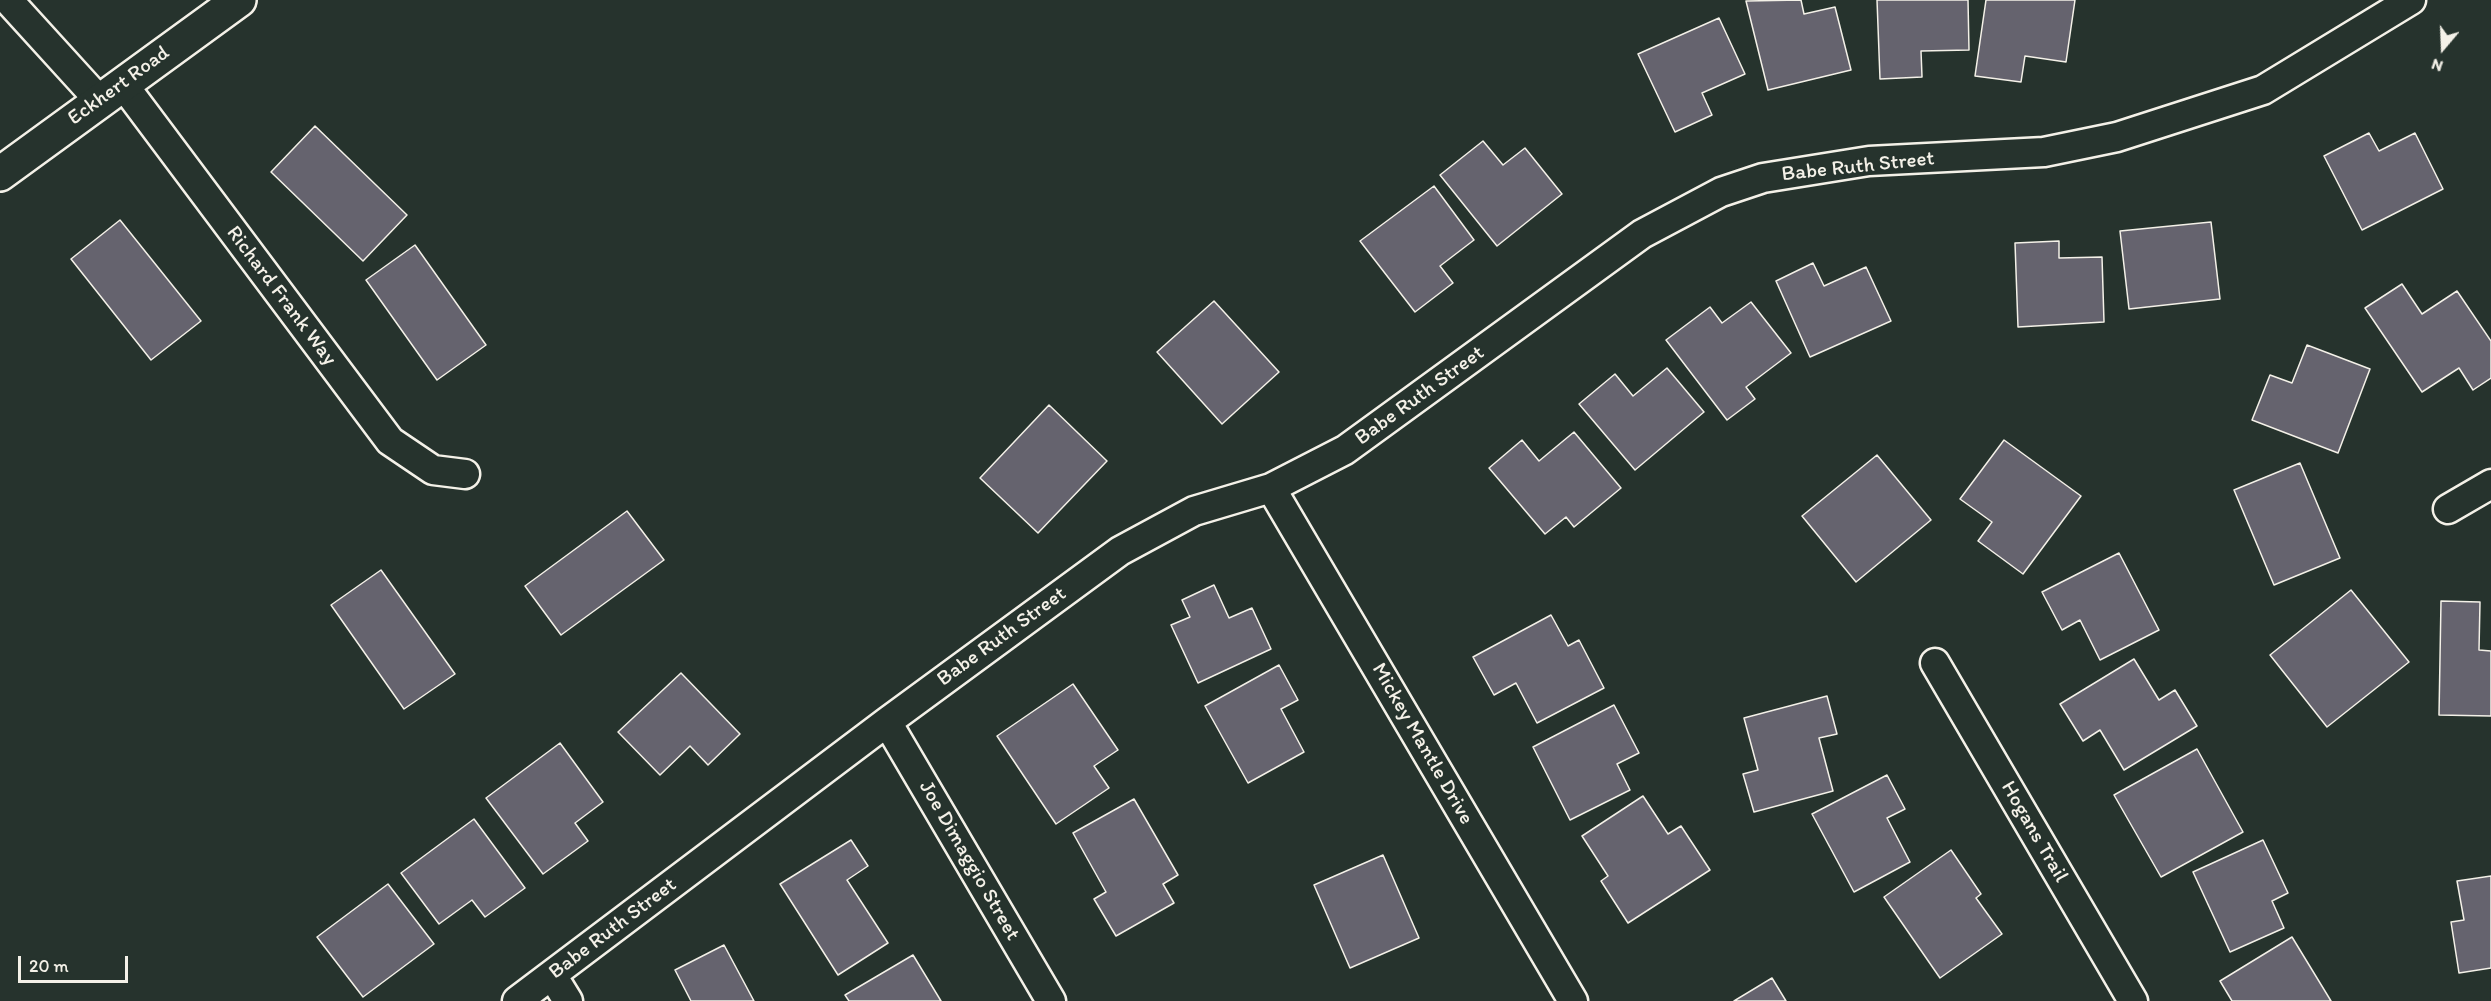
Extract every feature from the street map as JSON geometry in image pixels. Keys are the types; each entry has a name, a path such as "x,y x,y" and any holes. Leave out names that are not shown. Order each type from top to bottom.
{"main road":[{"name":"Eckhert Road","path":"0,174 239,0"}],"street":[{"name":"Richard Frank Way","path":"8,0 111,92 390,441 433,470 465,474"},
{"name":"Babe Ruth Street","path":"517,1001 887,722 1120,551 1194,511 1271,488 1345,450 1642,234 1721,192 1763,178 1869,161 2044,152 2117,138 2263,90 2411,0"},
{"path":"2448,509 2491,484"},
{"name":"Mickey Mantle Drive","path":"1271,488 1573,1001"},
{"name":"Hogans Trail","path":"1935,663 2133,1001"},
{"name":"Joe Dimaggio Street","path":"887,722 1051,1001"},
{"path":"552,975 568,1001"}],"building":[{"path":"1801,0 1804,14 1835,7 1851,70 1768,90 1746,1"},
{"path":"1877,0 1968,0 1969,50 1921,51 1922,77 1880,79"},
{"path":"1986,0 2075,0 2066,62 2025,56 2021,82 1975,76"},
{"path":"1719,18 1745,74 1702,93 1712,115 1675,132 1638,54"},
{"path":"315,126 407,215 363,261 271,172"},
{"path":"2369,133 2379,151 2415,133 2443,189 2362,230 2324,156"},
{"path":"1483,141 1503,165 1525,148 1562,194 1497,246 1440,175"},
{"path":"1434,186 1474,240 1440,266 1453,283 1415,312 1360,241"},
{"path":"120,220 201,321 151,360 71,259"},
{"path":"2211,222 2220,299 2129,309 2120,231"},
{"path":"2059,241 2059,258 2102,257 2104,322 2018,327 2015,243"},
{"path":"415,245 486,345 437,380 366,280"},
{"path":"1813,263 1824,286 1866,267 1891,321 1810,357 1776,281"},
{"path":"2402,284 2422,314 2457,291 2491,341 2491,378 2473,390 2459,368 2422,392 2365,308"},
{"path":"1214,301 1279,372 1222,424 1157,352"},
{"path":"1751,302 1791,353 1746,387 1755,399 1727,420 1666,340 1710,307 1722,323"},
{"path":"2307,345 2370,369 2338,453 2252,420 2270,375 2292,383"},
{"path":"1667,368 1704,412 1635,470 1579,404 1615,374 1633,396"},
{"path":"1049,405 1107,461 1038,533 980,478"},
{"path":"1574,432 1621,488 1574,527 1566,517 1545,534 1489,468 1522,440 1539,461"},
{"path":"2004,440 2081,496 2023,574 1978,541 1992,522 1960,499"},
{"path":"1877,455 1931,520 1856,582 1802,516"},
{"path":"2300,463 2340,558 2274,585 2234,490"},
{"path":"627,511 664,560 561,635 525,586"},
{"path":"2119,553 2159,630 2100,660 2080,620 2062,630 2042,592"},
{"path":"381,570 455,674 404,709 331,605"},
{"path":"1214,585 1229,618 1252,608 1271,649 1198,683 1171,625 1190,617 1182,600"},
{"path":"2351,590 2409,662 2327,727 2270,655"},
{"path":"2441,601 2480,602 2479,650 2491,651 2491,716 2439,715"},
{"path":"1551,615 1568,646 1579,640 1604,688 1537,723 1516,683 1494,695 1473,657"},
{"path":"2134,659 2159,700 2175,690 2197,726 2124,770 2100,730 2083,741 2060,704"},
{"path":"1279,665 1298,700 1281,709 1304,752 1248,783 1205,706"},
{"path":"681,673 740,734 708,765 690,746 660,775 618,732"},
{"path":"1073,684 1118,750 1094,766 1109,788 1056,824 997,736"},
{"path":"1827,696 1837,734 1819,738 1833,791 1754,812 1743,774 1758,770 1744,718"},
{"path":"1614,705 1639,753 1617,764 1630,790 1570,820 1533,747"},
{"path":"560,743 603,802 575,823 588,841 543,874 486,798"},
{"path":"2197,749 2243,832 2161,877 2114,795"},
{"path":"1887,775 1905,809 1887,818 1910,862 1854,892 1812,814"},
{"path":"1643,796 1668,834 1681,826 1710,870 1628,923 1601,881 1608,876 1582,836"},
{"path":"1134,799 1178,875 1163,884 1174,903 1116,936 1094,899 1106,892 1073,833"},
{"path":"474,819 525,888 485,917 472,900 439,924 401,873"},
{"path":"851,840 868,866 847,880 888,943 838,975 780,884"},
{"path":"2263,840 2288,893 2272,901 2284,928 2230,952 2193,872"},
{"path":"1951,850 1981,894 1976,898 2002,934 1940,978 1884,897"},
{"path":"1383,855 1419,938 1350,968 1314,885"},
{"path":"2491,876 2491,968 2459,973 2451,922 2464,920 2457,881"},
{"path":"388,884 434,944 363,997 317,937"},
{"path":"2292,937 2331,1001 2232,1001 2220,981"},
{"path":"724,945 754,1001 691,1001 675,970"},
{"path":"913,955 941,1001 849,1001 845,995"},
{"path":"1772,978 1786,1001 1734,1001"}]}
